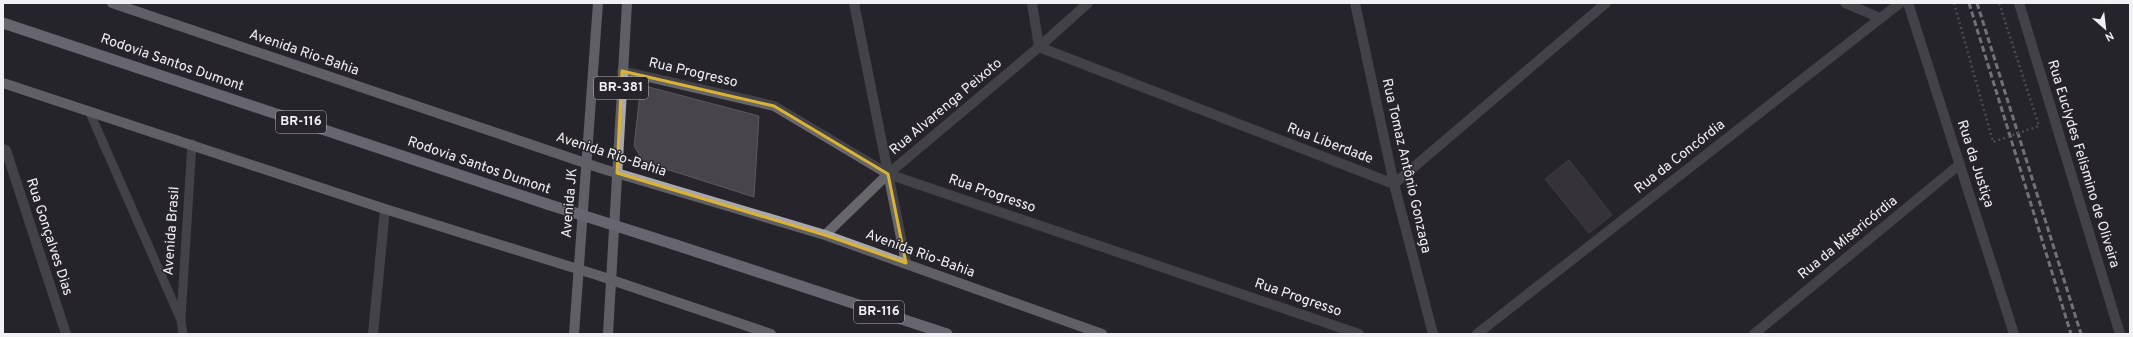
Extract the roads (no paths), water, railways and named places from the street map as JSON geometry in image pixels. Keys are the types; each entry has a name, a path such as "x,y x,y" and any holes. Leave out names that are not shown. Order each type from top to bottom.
{"highway":[{"name":"Rodovia Santos Dumont","path":"3,23 547,204 947,334"}],"main road":[{"name":"Avenida Rio-Bahia","path":"112,3 618,173 825,235 1102,334"},
{"name":"Avenida JK","path":"574,334 588,163 598,3"},
{"name":"BR-381","path":"611,280 627,3"},
{"path":"3,83 90,113 192,144 386,209 611,280 771,334"},
{"path":"608,334 611,280"}],"street":[{"path":"854,3 906,263"},
{"path":"1032,3 1039,47"},
{"name":"Rua Alvarenga Peixoto","path":"825,235 888,174 1039,47 1088,3"},
{"name":"Rua Tomaz Antônio Gonzaga","path":"1355,3 1394,184 1433,334"},
{"path":"1394,184 1606,3"},
{"path":"1845,3 1880,18"},
{"name":"Rua da Concórdia","path":"1477,334 1900,3"},
{"name":"Rua da Justiça","path":"1908,3 2014,334"},
{"name":"Rua Euclydes Felismino de Oliveira","path":"2019,3 2120,334"},
{"name":"Rua Liberdade","path":"1039,47 1394,184"},
{"name":"Rua Progresso","path":"622,71 774,106 888,174 1359,334"},
{"name":"Rua Gonçalves Dias","path":"4,149 66,334"},
{"name":"Rua da Misericórdia","path":"1754,334 1960,164"},
{"path":"373,334 386,209"}],"lane":[{"path":"90,113 181,320 183,334"},
{"name":"Avenida Brasil","path":"181,320 192,144"}],"railway":[{"path":"1969,3 2071,334"},
{"path":"1977,3 2081,334"}]}
